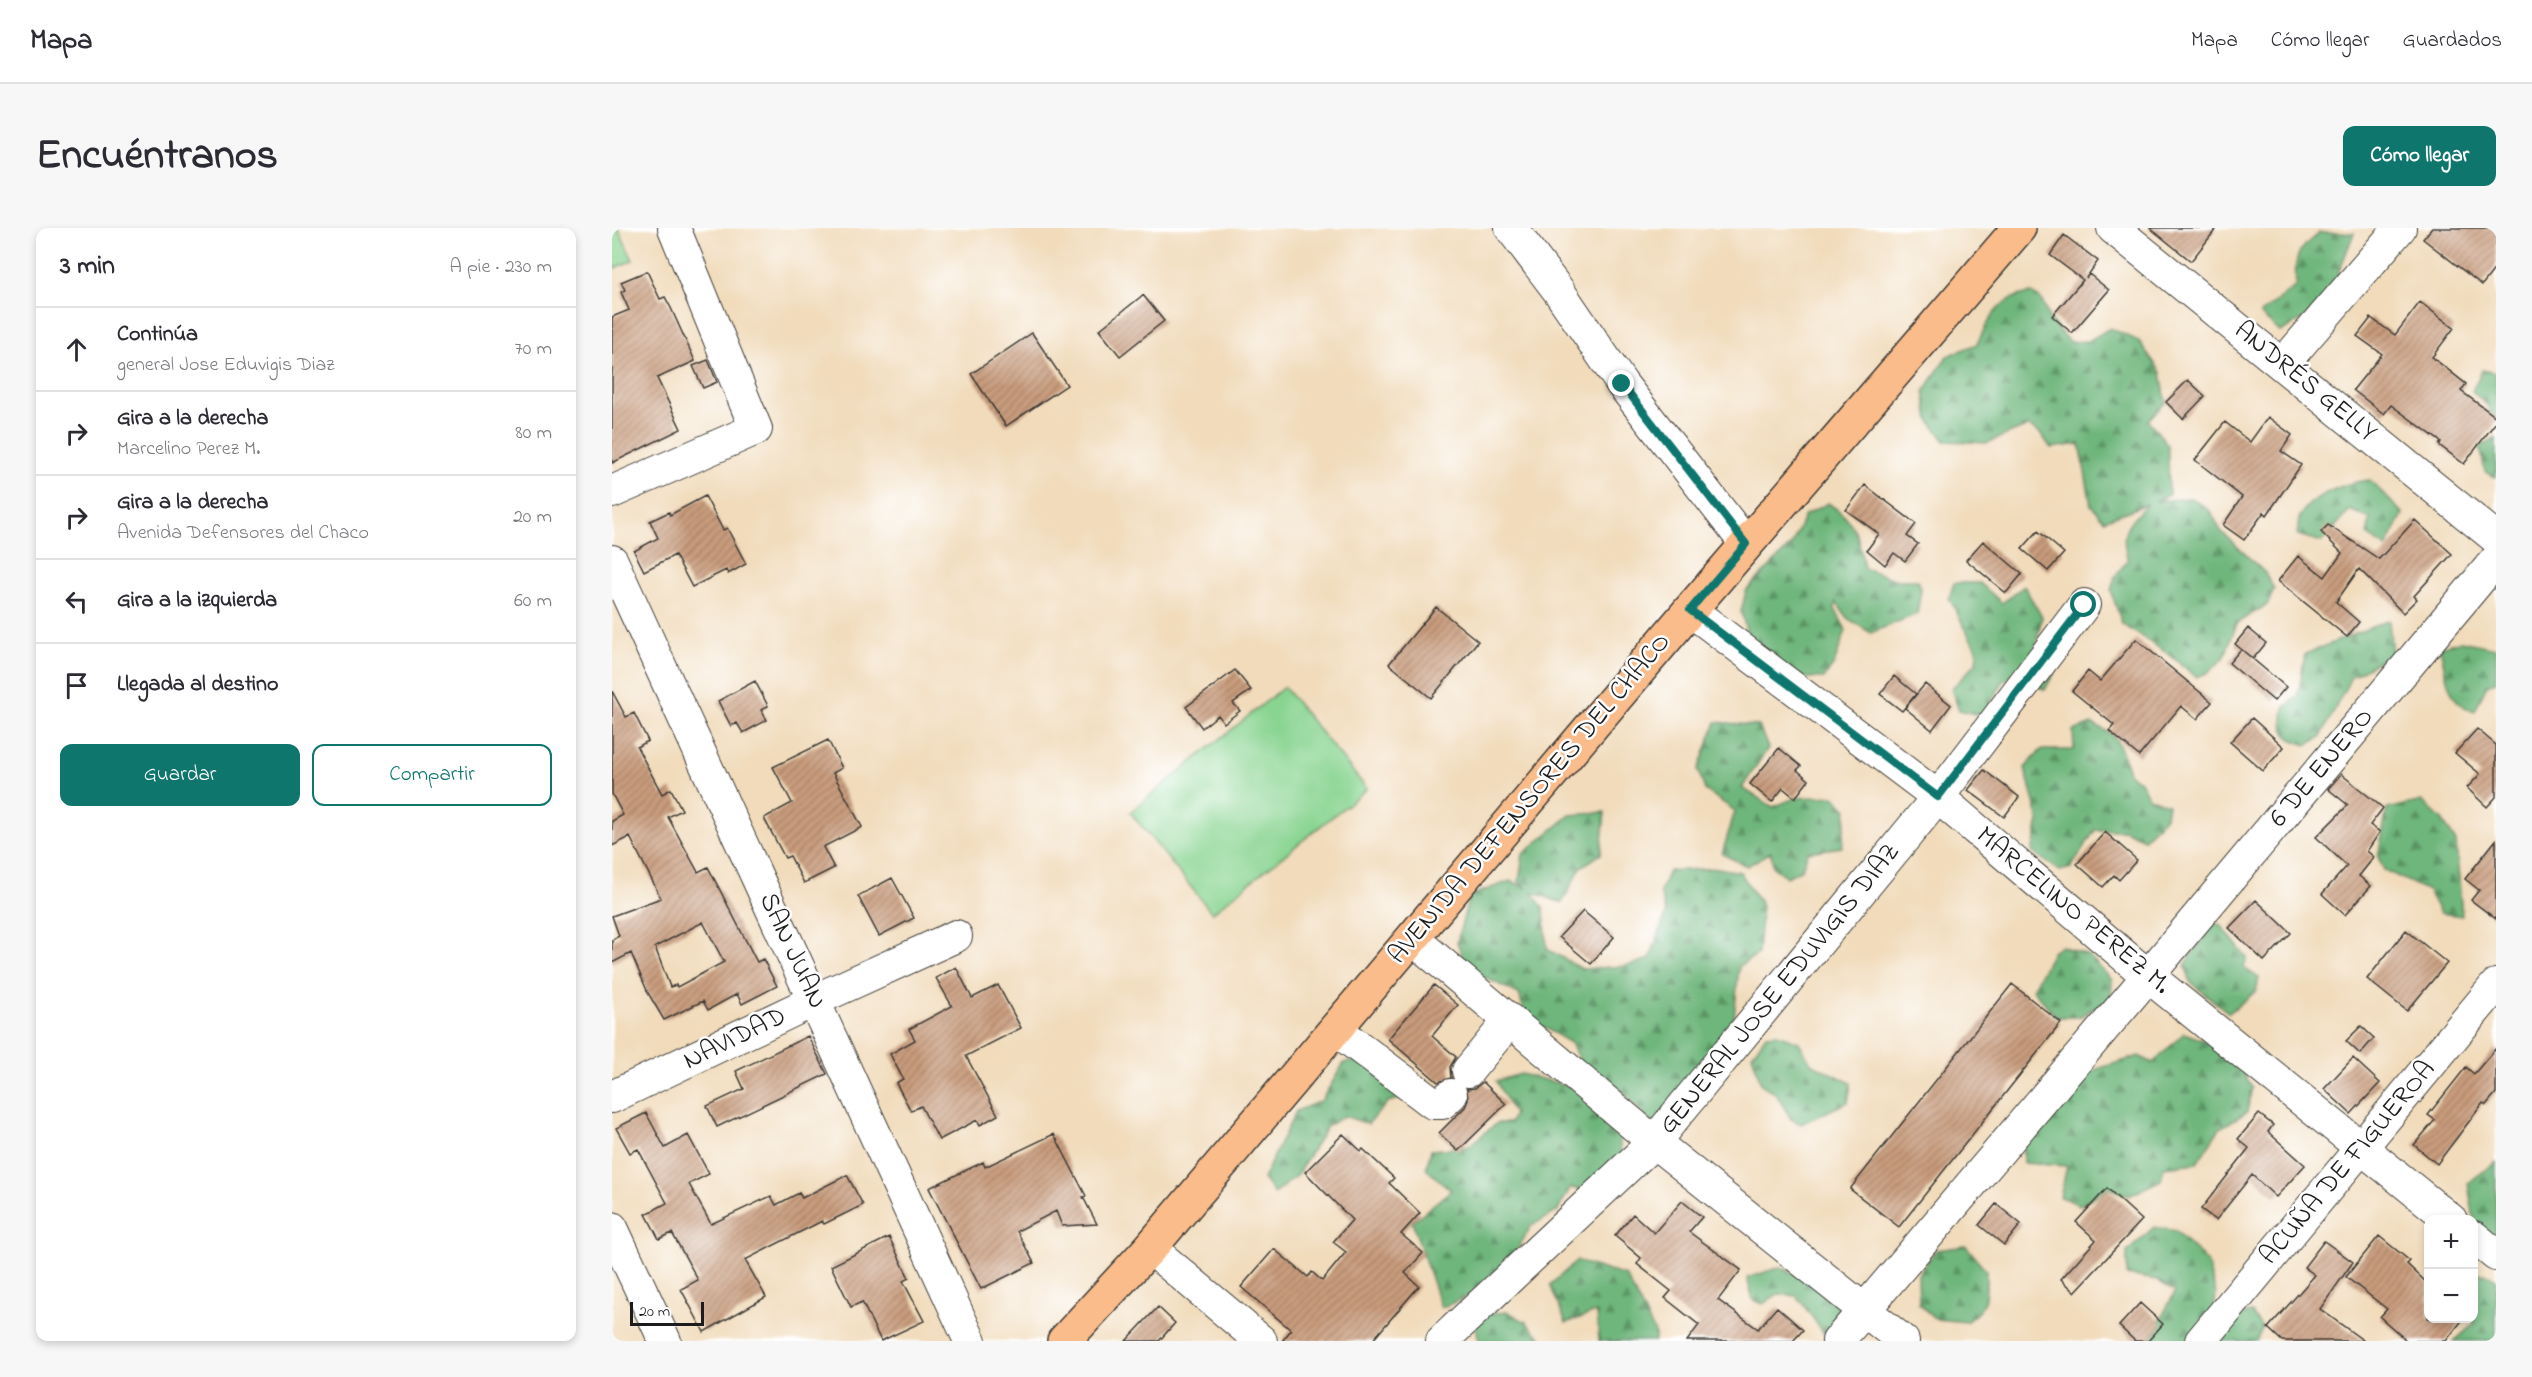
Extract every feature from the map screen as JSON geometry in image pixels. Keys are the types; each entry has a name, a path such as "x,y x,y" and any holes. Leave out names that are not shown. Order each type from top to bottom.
{"main road":[{"name":"AVENIDA DEFENSORES DEL CHACO","path":"1064,1341 1150,1248 1746,544 2019,228"}],"street":[{"path":"612,492 756,429 674,228"},
{"path":"1510,228 1558,291 1622,384 1746,544"},
{"name":"ANDRÉS GELLY","path":"2113,228 2496,538"},
{"path":"2283,364 2400,228"},
{"name":"6 DE ENERO","path":"1838,1341 2148,976 2496,560"},
{"name":"SAN JUAN","path":"612,561 970,1341"},
{"name":"GENERAL JOSE EDUVIGIS DIAZ","path":"1442,1341 1654,1142 1938,797 2084,605"},
{"name":"MARCELINO PEREZ M.","path":"1690,610 1938,797 2148,976 2445,1215"},
{"name":"NAVIDAD","path":"612,1097 815,1000 956,936"},
{"path":"1412,938 1654,1142 1903,1341"},
{"name":"ACUÑA DE FIGUEROA","path":"2201,1341 2496,985"},
{"path":"1335,1029 1432,1103 1442,1103 1510,1020"},
{"path":"612,1228 665,1341"},
{"path":"2478,1240 2496,1255"},
{"path":"1150,1248 1261,1341"}],"green space":[{"path":"612,228 618,228 633,260 612,269"},
{"path":"2319,233 2354,233 2329,297 2315,312 2280,332 2260,314 2296,286 2298,256 2305,245"},
{"path":"2032,293 2041,299 2050,320 2069,342 2088,341 2110,328 2139,341 2161,372 2166,402 2148,420 2168,445 2169,495 2155,501 2192,498 2211,512 2221,531 2265,573 2274,589 2268,604 2237,623 2224,658 2207,673 2196,677 2170,655 2122,624 2111,591 2115,576 2128,560 2124,541 2127,528 2147,504 2104,520 2091,505 2080,444 2051,448 2040,433 2028,426 1987,443 1945,441 1929,420 1924,392 1947,356 1977,344 1986,325 1997,310 2011,299"},
{"path":"2482,370 2496,373 2496,422 2488,406 2472,391"},
{"path":"2496,438 2496,477 2485,472 2480,447"},
{"path":"2370,480 2403,514 2386,548 2367,535 2370,519 2350,510 2322,542 2297,535 2300,516 2313,501 2341,486"},
{"path":"1828,503 1845,516 1855,530 1864,568 1897,580 1918,580 1921,590 1917,614 1871,633 1847,618 1836,602 1835,609 1846,630 1834,664 1824,678 1805,678 1751,647 1741,612 1746,591 1792,544 1805,515"},
{"path":"1954,583 1980,583 2002,603 2024,586 2042,617 2036,645 2056,669 2045,690 2015,674 2003,682 1983,716 1959,710 1951,689 1976,663 1977,651 1949,598"},
{"path":"2389,620 2392,654 2351,677 2321,737 2307,745 2288,737 2283,723 2284,708 2298,696 2305,654"},
{"path":"2461,641 2496,648 2496,681 2487,685 2475,711 2465,708 2453,694 2446,676 2440,647"},
{"path":"1284,687 1367,789 1212,913 1130,812"},
{"path":"1716,722 1759,726 1768,748 1742,788 1773,807 1795,798 1834,796 1847,809 1842,847 1808,852 1802,869 1787,877 1773,867 1771,852 1747,866 1722,854 1735,811 1705,790 1698,770"},
{"path":"2092,724 2115,738 2130,775 2140,781 2149,798 2168,804 2166,816 2144,839 2124,830 2095,830 2071,868 2060,871 2032,852 2039,821 2025,768 2041,750 2074,750 2073,731"},
{"path":"2422,801 2443,821 2456,842 2462,916 2440,913 2428,891 2384,870 2378,857 2387,809"},
{"path":"1605,812 1601,854 1581,867 1562,903 1532,892 1544,909 1547,949 1582,969 1626,966 1650,959 1666,913 1660,892 1669,871 1718,868 1740,872 1762,906 1758,954 1739,966 1734,1019 1654,1126 1625,1094 1581,1065 1571,1043 1526,1017 1519,994 1467,969 1457,942 1469,896 1510,881 1527,888 1519,882 1523,854 1570,815"},
{"path":"2220,924 2247,958 2244,968 2259,978 2256,991 2229,1013 2191,983 2185,965 2212,925"},
{"path":"2061,946 2089,956 2112,980 2111,998 2079,1017 2057,1017 2032,989 2053,951"},
{"path":"2184,1033 2228,1049 2252,1087 2247,1112 2220,1128 2197,1163 2164,1167 2161,1180 2129,1196 2108,1188 2080,1205 2060,1197 2067,1166 2023,1163 2023,1139 2055,1082 2139,1056 2153,1063"},
{"path":"1777,1034 1799,1042 1811,1063 1851,1083 1848,1102 1801,1124 1791,1119 1776,1094 1761,1084 1752,1055 1766,1035"},
{"path":"1371,1056 1406,1097 1388,1102 1368,1124 1344,1116 1327,1126 1297,1175 1274,1194 1263,1179 1296,1111 1321,1101 1344,1063"},
{"path":"1521,1074 1574,1087 1629,1133 1620,1140 1621,1158 1587,1191 1570,1188 1558,1211 1531,1226 1509,1265 1475,1293 1441,1308 1412,1222 1451,1190 1426,1169 1431,1150 1467,1147 1497,1123 1510,1123 1514,1114 1496,1081"},
{"path":"2496,1162 2496,1254 2478,1227 2478,1215 2473,1215 2468,1183"},
{"path":"2154,1227 2176,1231 2207,1262 2216,1294 2214,1312 2190,1341 2150,1341 2175,1292 2157,1280 2127,1275 2127,1252"},
{"path":"1966,1246 1986,1270 1985,1300 1979,1311 1966,1322 1935,1319 1919,1304 1918,1274 1936,1250"},
{"path":"1577,1261 1626,1276 1655,1333 1655,1341 1599,1341 1597,1312 1566,1323 1550,1285"},
{"path":"1780,1267 1820,1285 1843,1312 1828,1339 1797,1296 1778,1294 1763,1304 1753,1300 1747,1278"},
{"path":"2478,1274 2496,1279 2496,1341 2454,1341 2478,1323"},
{"path":"1508,1312 1526,1322 1544,1341 1479,1341 1475,1324 1483,1314"},
{"path":"2252,1313 2262,1328 2257,1341 2204,1341 2226,1316"}],"building":[{"path":"2150,228 2217,228 2191,261"},
{"path":"2432,228 2496,228 2496,267 2482,285 2423,239"},
{"path":"2064,235 2098,261 2086,278 2089,274 2109,290 2072,333 2052,316 2083,280 2050,255"},
{"path":"647,271 660,299 665,297 671,308 695,361 657,378 681,429 612,463 612,317 629,310 621,292 625,290 621,282"},
{"path":"1143,295 1164,321 1120,356 1099,330"},
{"path":"2420,302 2454,328 2432,357 2466,384 2461,391 2496,417 2496,422 2464,464 2439,445 2441,442 2391,405 2384,414 2353,390 2382,354 2357,336 2371,318 2395,335"},
{"path":"1032,333 1067,385 1006,426 971,374"},
{"path":"708,360 717,382 703,388 693,366"},
{"path":"2188,380 2205,396 2183,419 2166,402"},
{"path":"2268,417 2292,435 2281,451 2301,465 2267,515 2264,512 2244,540 2223,525 2242,497 2195,460 2225,422 2250,442"},
{"path":"1865,485 1916,524 1907,536 1918,544 1905,561 1894,553 1885,565 1867,550 1879,534 1846,510"},
{"path":"705,496 723,530 727,528 746,564 728,574 726,570 692,587 675,555 644,571 634,551 658,538 650,521 669,512 670,515"},
{"path":"2415,520 2452,554 2414,596 2417,599 2403,613 2359,569 2336,602 2359,622 2347,637 2278,581 2298,556 2325,577 2342,553 2321,532 2328,525 2379,559"},
{"path":"2038,531 2064,553 2048,571 2022,549"},
{"path":"1983,541 2022,574 2006,593 1966,560"},
{"path":"1436,607 1478,641 1431,698 1389,664"},
{"path":"2248,628 2266,643 2253,659 2235,644"},
{"path":"2136,639 2212,702 2197,719 2181,706 2139,756 2109,731 2114,725 2072,691 2088,671 2100,681"},
{"path":"2241,649 2286,687 2274,701 2229,663"},
{"path":"1235,670 1251,690 1233,703 1240,711 1224,723 1218,715 1202,728 1186,707"},
{"path":"1894,676 1916,694 1902,711 1880,694"},
{"path":"755,681 768,706 761,710 767,720 743,733 737,723 731,726 718,701"},
{"path":"1925,684 1951,705 1932,730 1905,708"},
{"path":"612,691 626,717 634,713 648,741 637,747 662,794 671,789 682,810 668,817 698,872 708,867 757,962 763,959 777,986 742,1004 737,994 708,1010 703,1001 664,1020 648,993 631,953 612,963 612,940 619,936 612,916 661,898 630,837 612,846 612,821 623,815 612,794","holes":["703,922 724,962 677,987 676,985 670,987 655,947"]},
{"path":"2252,718 2284,747 2263,771 2230,742"},
{"path":"2477,729 2496,745 2496,797 2487,807 2467,788 2480,774 2455,753"},
{"path":"828,740 842,768 833,773 862,827 823,847 834,868 804,883 790,856 785,858 764,818 792,803 773,767"},
{"path":"1779,748 1801,766 1797,770 1809,780 1795,798 1783,788 1772,802 1750,784"},
{"path":"1984,770 2019,797 2004,817 1968,790"},
{"path":"2341,774 2383,808 2370,825 2380,832 2367,851 2374,857 2359,876 2371,886 2345,915 2322,894 2347,866 2316,837 2348,805 2328,789"},
{"path":"2105,832 2137,860 2119,880 2114,875 2103,887 2077,864"},
{"path":"2496,840 2496,919 2471,900 2479,890 2465,879"},
{"path":"892,878 914,918 879,936 858,896"},
{"path":"2256,900 2291,933 2264,961 2229,928"},
{"path":"1583,911 1614,937 1591,964 1559,937"},
{"path":"2406,930 2447,963 2407,1011 2367,979"},
{"path":"956,967 972,998 998,985 1021,1028 966,1056 998,1115 980,1125 977,1120 939,1140 921,1106 911,1111 896,1083 903,1079 890,1054 915,1040 909,1029 952,1006 936,978"},
{"path":"2012,984 2061,1023 1899,1227 1850,1189"},
{"path":"1434,985 1458,1005 1432,1036 1456,1057 1450,1067 1451,1078 1438,1082 1388,1039"},
{"path":"2361,1026 2374,1038 2360,1054 2346,1041"},
{"path":"808,1036 827,1074 717,1127 707,1106 744,1089 736,1071"},
{"path":"2496,1048 2496,1093 2486,1105 2483,1103 2437,1164 2414,1145 2435,1120 2428,1115 2466,1067 2474,1074"},
{"path":"2353,1058 2380,1083 2351,1114 2324,1089"},
{"path":"1483,1082 1506,1104 1458,1151 1439,1133 1465,1107 1468,1100 1467,1089 1475,1088"},
{"path":"646,1113 665,1148 688,1135 709,1174 689,1184 711,1224 771,1196 776,1205 799,1193 802,1198 847,1175 863,1205 824,1224 822,1221 745,1260 766,1297 704,1332 681,1289 698,1280 672,1233 659,1239 646,1214 667,1203 638,1149 630,1153 616,1128"},
{"path":"2259,1114 2273,1125 2268,1132 2305,1165 2276,1197 2252,1175 2216,1220 2201,1209 2249,1148 2238,1139"},
{"path":"1054,1134 1086,1196 1083,1197 1097,1224 1062,1226 1056,1211 1017,1231 1034,1263 981,1289 929,1188 983,1162 985,1167"},
{"path":"1343,1134 1394,1178 1389,1183 1420,1213 1401,1234 1423,1253 1405,1273 1419,1286 1372,1341 1282,1341 1291,1330 1241,1287 1274,1249 1308,1277 1312,1272 1322,1281 1346,1252 1333,1242 1352,1220 1305,1172"},
{"path":"2107,1188 2142,1220 2075,1292 2061,1279 2096,1240 2076,1222"},
{"path":"1682,1201 1702,1217 1689,1232 1741,1270 1718,1300 1758,1329 1777,1307 1803,1330 1793,1341 1687,1341 1699,1325 1665,1298 1671,1291 1637,1264 1641,1258 1615,1236 1633,1214 1654,1233"},
{"path":"1996,1204 2021,1224 2004,1245 1979,1225"},
{"path":"2379,1236 2410,1261 2407,1264 2424,1280 2424,1323 2460,1323 2446,1341 2407,1341 2380,1317 2387,1309 2346,1277"},
{"path":"889,1237 909,1278 903,1281 924,1321 881,1341 862,1302 851,1307 831,1266"},
{"path":"2324,1241 2353,1262 2320,1309 2364,1341 2282,1341 2268,1328 2315,1275 2304,1267"},
{"path":"2140,1303 2163,1324 2148,1341 2135,1341 2119,1326"},
{"path":"1158,1307 1175,1323 1159,1341 1126,1341"}],"route":[{"path":"1622,384 1746,544 1690,610 1938,797 2084,605"}]}
